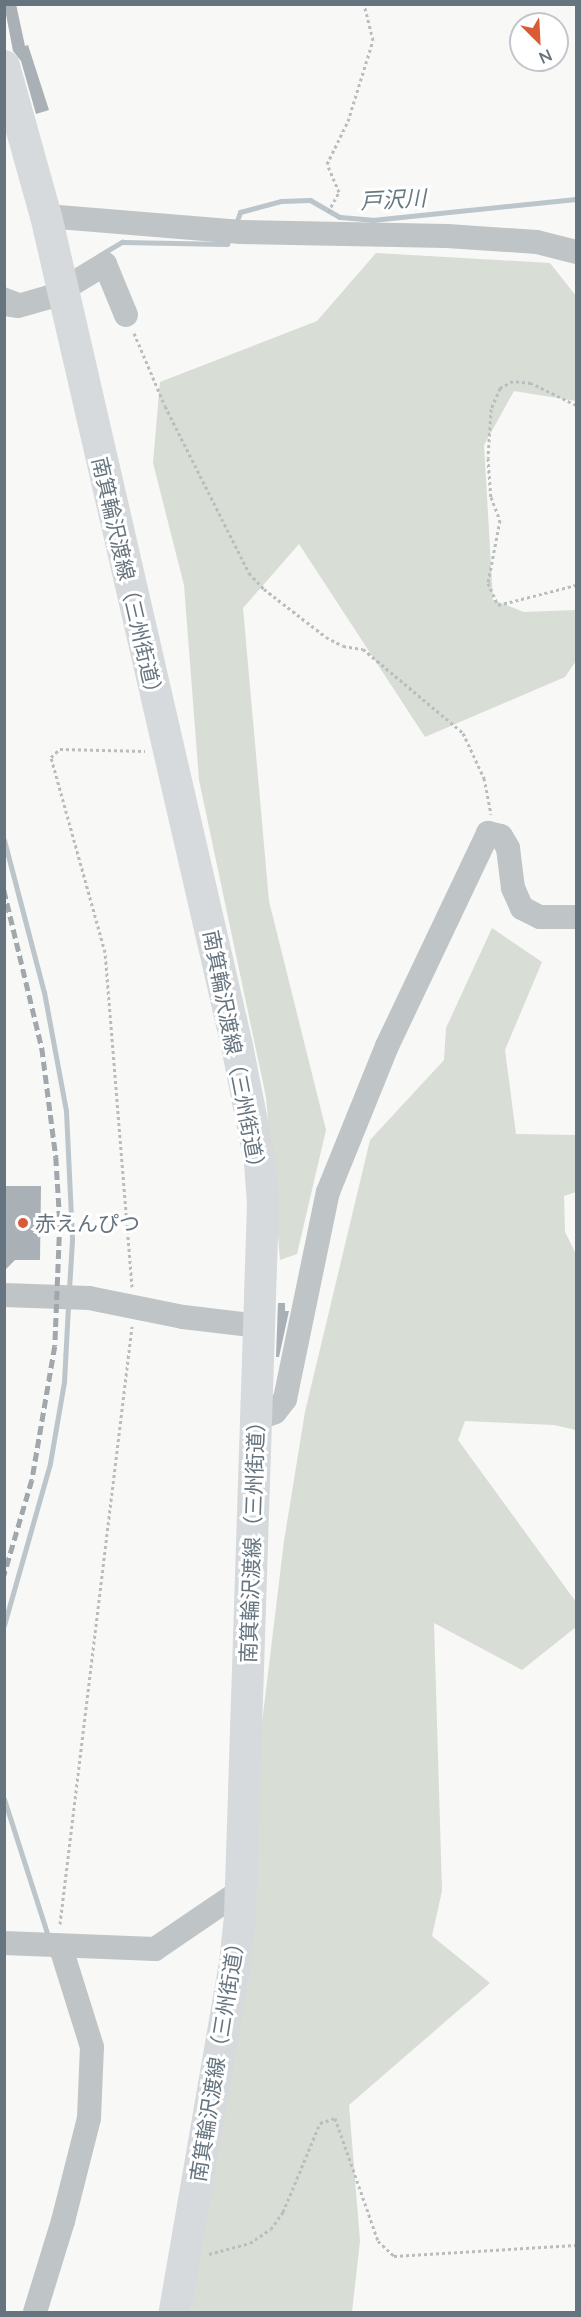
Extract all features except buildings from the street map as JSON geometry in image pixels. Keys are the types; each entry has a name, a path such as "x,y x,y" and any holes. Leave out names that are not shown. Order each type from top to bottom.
{"main road":[{"name":"南箕輪沢渡線（三州街道）","path":"4,66 9,98 46,216 61,291 249,1101 263,1204 236,1963 175,2313"}],"street":[{"path":"46,216 233,231 447,236 537,242 576,252"},
{"path":"4,304 32,303 61,291 105,264 126,315"},
{"path":"257,1419 275,1412 285,1399 328,1192 387,1046 488,833 501,836 508,848 513,888 522,908 540,917 576,917"},
{"path":"4,1295 89,1298 183,1317 259,1326"},
{"path":"4,1943 61,1948 155,1949 239,1892"},
{"path":"35,2313 89,2118 92,2047 61,1948"}],"path":[{"path":"324,222 339,192 327,164 348,121 373,40 364,4"},
{"path":"126,315 165,406 249,573 264,590 326,637 343,646 363,649 463,733 484,777 495,834"},
{"path":"576,405 531,383 513,381 500,388 491,408 488,458 491,497 500,520 488,583 498,605 576,585"},
{"path":"184,2261 250,2243 271,2229 283,2212 320,2122 335,2118 378,2241 394,2256 576,2245"}],"shaded area":[{"path":"376,253 550,263 576,296 576,401 514,391 484,445 493,600 524,612 576,610 576,661 565,677 425,737 299,544 243,608 269,901 326,1130 297,1254 280,1260 266,1097 199,780 184,585 153,463 160,382 317,321"},
{"path":"492,928 542,962 505,1050 516,1134 576,1135 576,1192 564,1196 565,1232 576,1254 576,1430 554,1425 465,1421 458,1440 576,1602 576,1627 522,1670 434,1623 442,1891 432,1936 490,1983 349,2105 360,2241 352,2312 191,2312 284,1541 305,1412 370,1140 444,1060 446,1028"}],"waterway":[{"name":"戸沢川","path":"235,226 240,212 281,201 310,200 340,217 372,220 576,199"},
{"name":"戸沢川","path":"100,255 122,242 227,244 230,237"},
{"name":"戸沢川","path":"4,289 22,296"},
{"path":"4,840 44,992 66,1111 72,1240 69,1289"},
{"path":"4,1625 50,1463 64,1382 68,1305"},
{"path":"4,1799 49,1939"}],"railway":[{"path":"4,890 42,1048 56,1157 60,1223 55,1346 32,1480 4,1576"}],"place":[{"name":"赤えんぴつ","path":"23,1223"}]}
